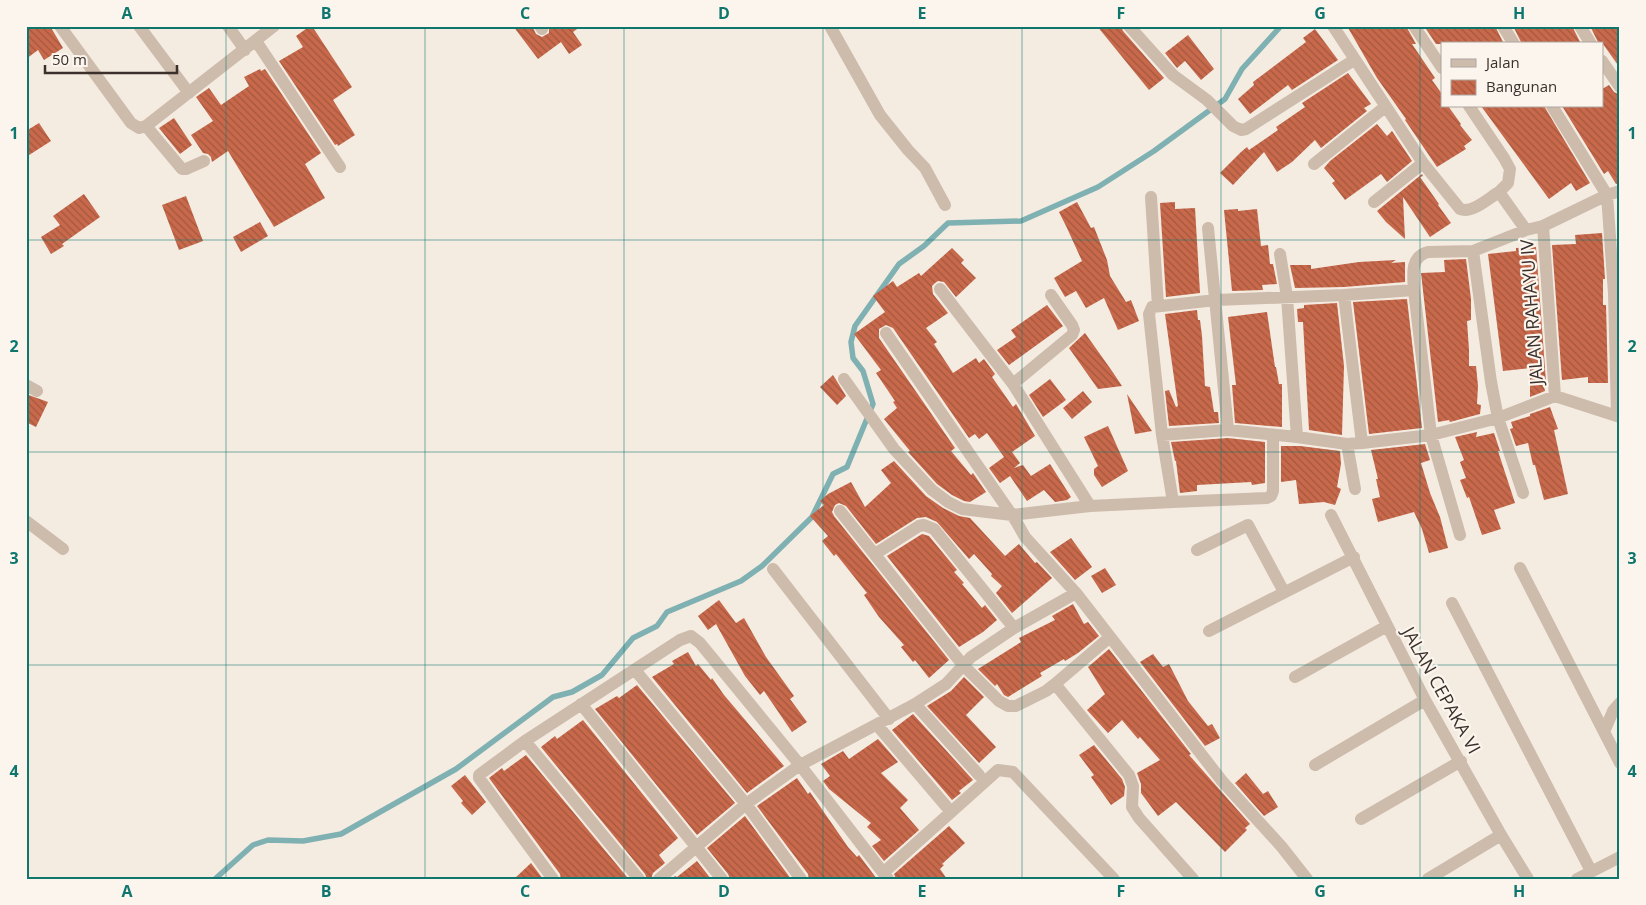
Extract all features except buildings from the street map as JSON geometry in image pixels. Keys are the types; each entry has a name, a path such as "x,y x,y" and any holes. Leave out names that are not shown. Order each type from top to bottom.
{"street":[{"path":"60,26 131,123 136,127 146,126 274,26"},
{"path":"139,26 189,93"},
{"path":"228,26 245,50"},
{"path":"830,26 880,116 925,168 946,205"},
{"path":"1129,26 1173,75 1207,100 1234,126 1241,130 1246,129 1354,60"},
{"path":"1333,26 1423,163 1460,209 1465,211 1499,192 1508,183 1510,169 1470,108"},
{"path":"1414,26 1441,66"},
{"path":"1503,26 1513,42"},
{"path":"1580,26 1590,42"},
{"path":"256,40 340,168"},
{"path":"1604,63 1620,87"},
{"path":"1314,164 1385,107"},
{"path":"1162,435 1228,430 1297,436 1347,444 1362,443 1431,435 1498,418 1555,396 1618,416 1614,193 1553,108"},
{"path":"146,126 182,169 204,161"},
{"path":"1374,202 1423,163"},
{"path":"1499,192 1526,230"},
{"path":"1460,535 1431,435 1414,290 1413,268 1415,261 1422,254 1428,252 1473,250 1526,230 1543,226 1614,193"},
{"path":"1151,197 1158,306"},
{"name":"JALAN RAHAYU IV","path":"1543,226 1555,396"},
{"path":"1208,228 1228,430"},
{"path":"1473,250 1491,382 1498,418 1523,493"},
{"path":"1280,254 1287,297 1297,436"},
{"path":"940,289 1013,384 1090,506"},
{"path":"1173,502 1162,435 1148,314 1152,307 1216,300 1414,290"},
{"path":"1013,384 1072,335 1074,330 1072,324 1051,295"},
{"path":"1344,295 1362,443"},
{"path":"886,333 1014,518 1025,537 1076,593 1222,781 1281,846 1307,879"},
{"path":"844,379 894,449 932,490 948,502 962,509 1014,518 1090,506 1267,498 1271,496 1273,491 1273,435"},
{"path":"1347,444 1356,489"},
{"path":"840,512 963,665 999,701 1008,706 1016,706 1046,691 1110,637"},
{"name":"JALAN CEPAKA VI","path":"1331,515 1426,700 1501,835 1528,879"},
{"path":"26,521 63,549"},
{"path":"875,554 919,526 924,525 934,529 1014,628"},
{"path":"1197,550 1248,525 1284,592"},
{"path":"1209,631 1354,557"},
{"path":"1520,568 1620,764"},
{"path":"773,569 946,806"},
{"path":"658,879 746,804 800,765 915,704 946,684 971,657 1014,628 1076,593"},
{"path":"1452,602 1591,871"},
{"path":"1295,677 1387,626"},
{"path":"553,879 479,778 481,772 581,704 687,636 696,638 800,765 885,876 998,770 1013,772 1114,879"},
{"path":"635,670 746,804 801,879"},
{"path":"1055,684 1129,775 1132,786 1132,807 1139,818 1193,879"},
{"path":"1315,765 1426,700"},
{"path":"581,704 722,879"},
{"path":"915,704 979,775"},
{"path":"1604,732 1614,711 1620,704"},
{"path":"525,741 639,879"},
{"path":"1361,819 1461,761"},
{"path":"1428,879 1501,835"},
{"path":"1577,879 1620,858"}],"waterway":[{"path":"215,879 253,845 268,840 303,841 341,834 456,769 553,697 572,692 602,675 633,638 657,626 667,612 741,581 762,566 812,517 833,474 847,467 873,404 863,371 853,358 851,342 855,326 899,264 924,246 948,223 1021,221 1098,187 1154,151 1225,99 1242,69 1281,26"}]}
